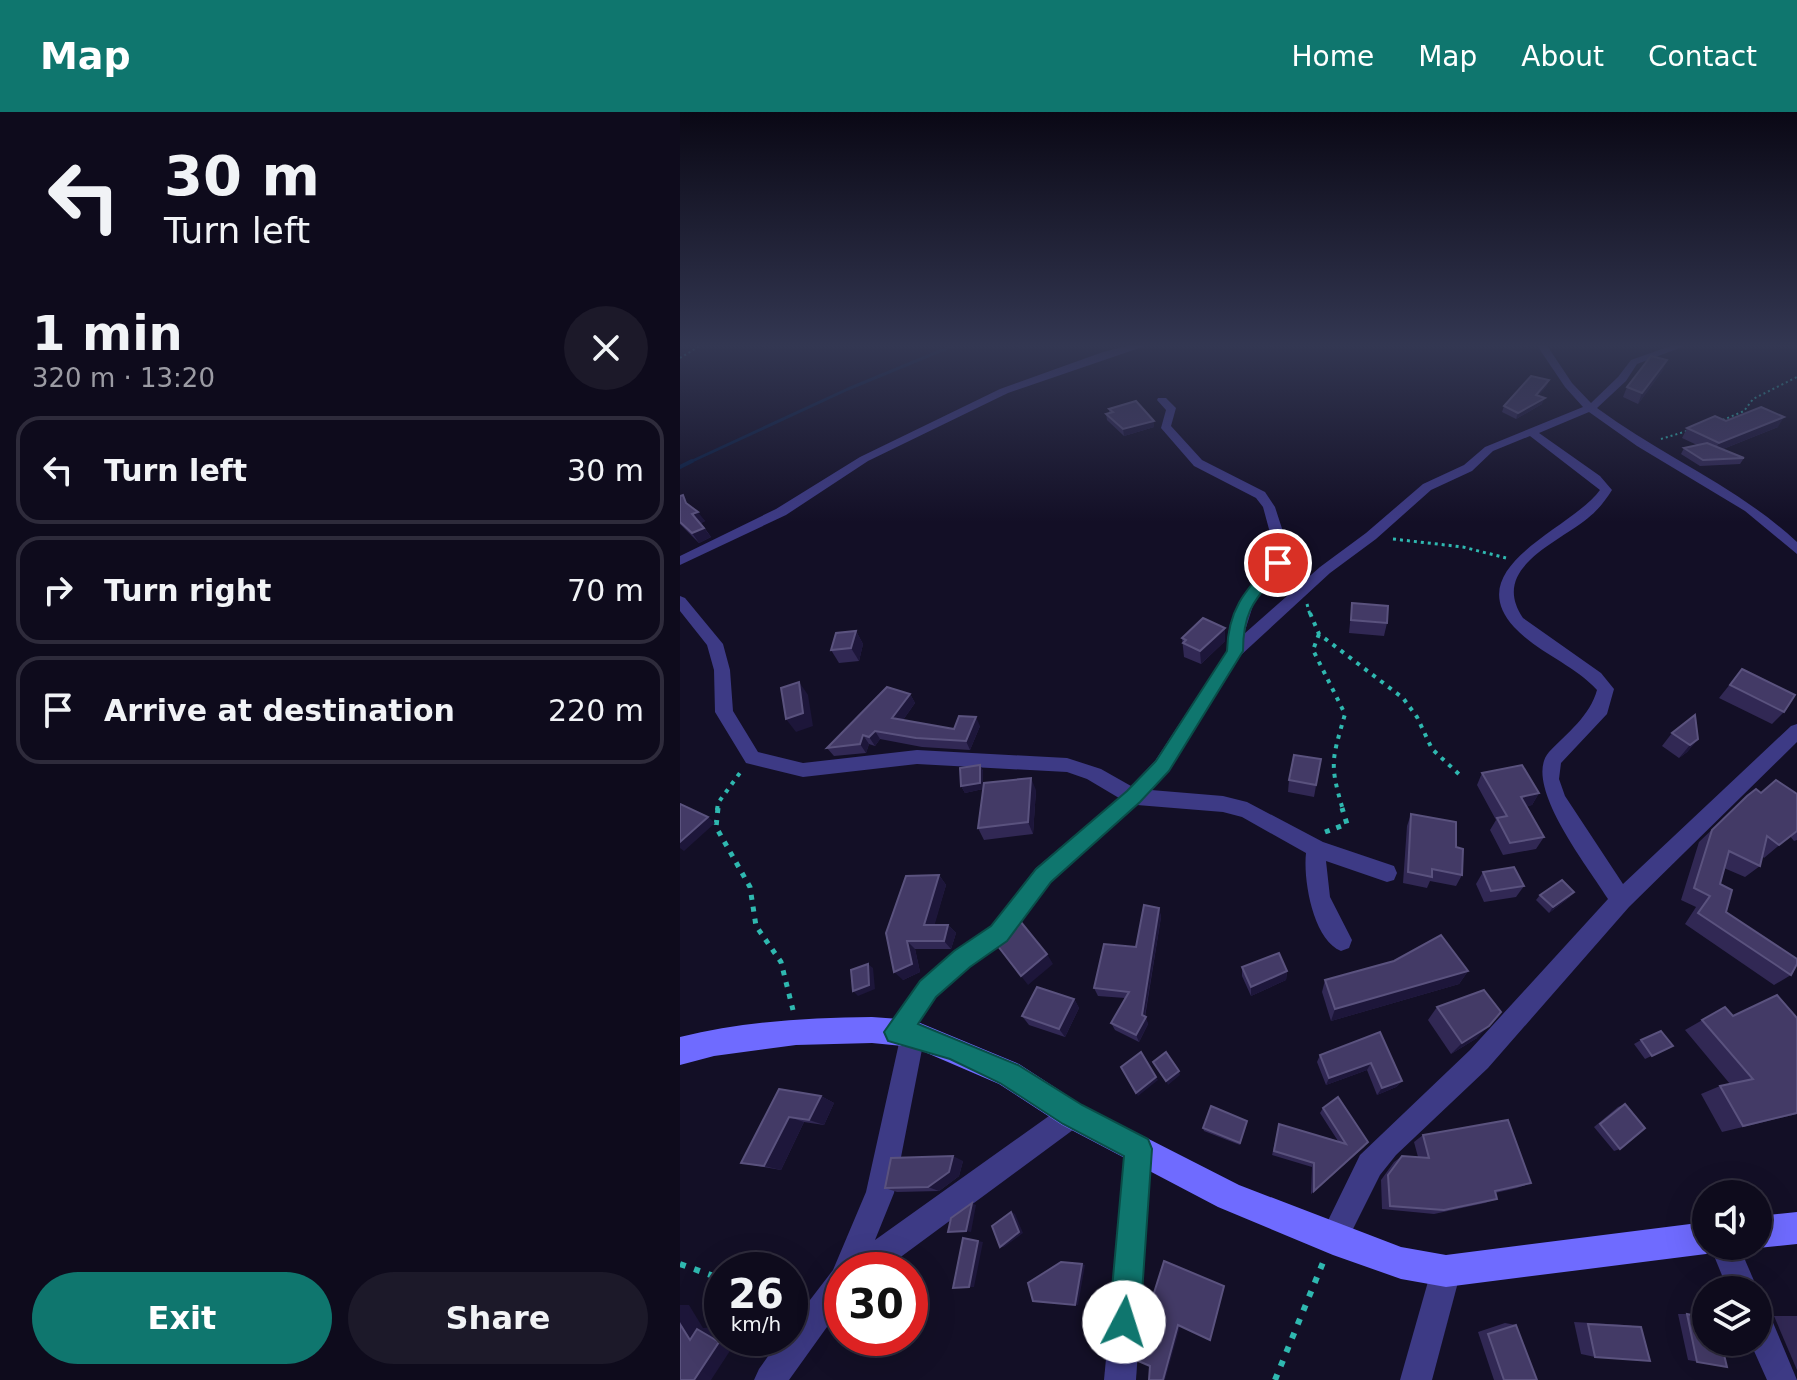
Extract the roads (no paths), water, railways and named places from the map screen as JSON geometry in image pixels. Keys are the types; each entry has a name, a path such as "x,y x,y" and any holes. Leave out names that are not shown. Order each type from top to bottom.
{"street":[{"path":"680,561 781,512 864,459 979,403"},
{"path":"1165,403 1172,410 1165,426 1191,458 1261,495 1276,525 1281,554 1278,563 1242,608 1235,629 1235,651"},
{"path":"1586,403 1643,444 1736,500 1797,550"},
{"path":"855,1252 880,1193 905,1033 928,989 962,959 999,933 1043,875 1133,797 1176,749 1235,651 1303,590 1427,487 1468,468 1489,449 1591,408 1596,403"},
{"path":"1531,432 1596,479 1606,490 1590,510 1518,562 1507,584 1506,597 1508,610 1516,622 1582,666 1606,689 1601,709 1552,761 1550,779 1556,799 1621,900"},
{"path":"680,601 715,644 722,670 724,712 752,758 803,770 917,757 1067,765 1094,774 1133,797 1223,804 1247,810 1317,849 1387,873"},
{"path":"1333,1239 1370,1165 1479,1059 1621,900 1797,731"},
{"path":"1317,849 1313,873 1317,899 1341,940"},
{"path":"680,1051 714,1042 796,1032 905,1033 1009,1074 1072,1115 1229,1196 1401,1263 1446,1271 1692,1240"},
{"path":"883,1252 1072,1115"},
{"path":"1120,1380 1139,1149"},
{"path":"1772,1231 1797,1228"},
{"path":"1416,1380 1446,1271"},
{"path":"770,1380 824,1306"},
{"path":"1772,1355 1783,1380"}],"waterway":[{"path":"688,463 817,403"},
{"path":"688,463 692,461"},
{"path":"680,467 688,463"}]}
